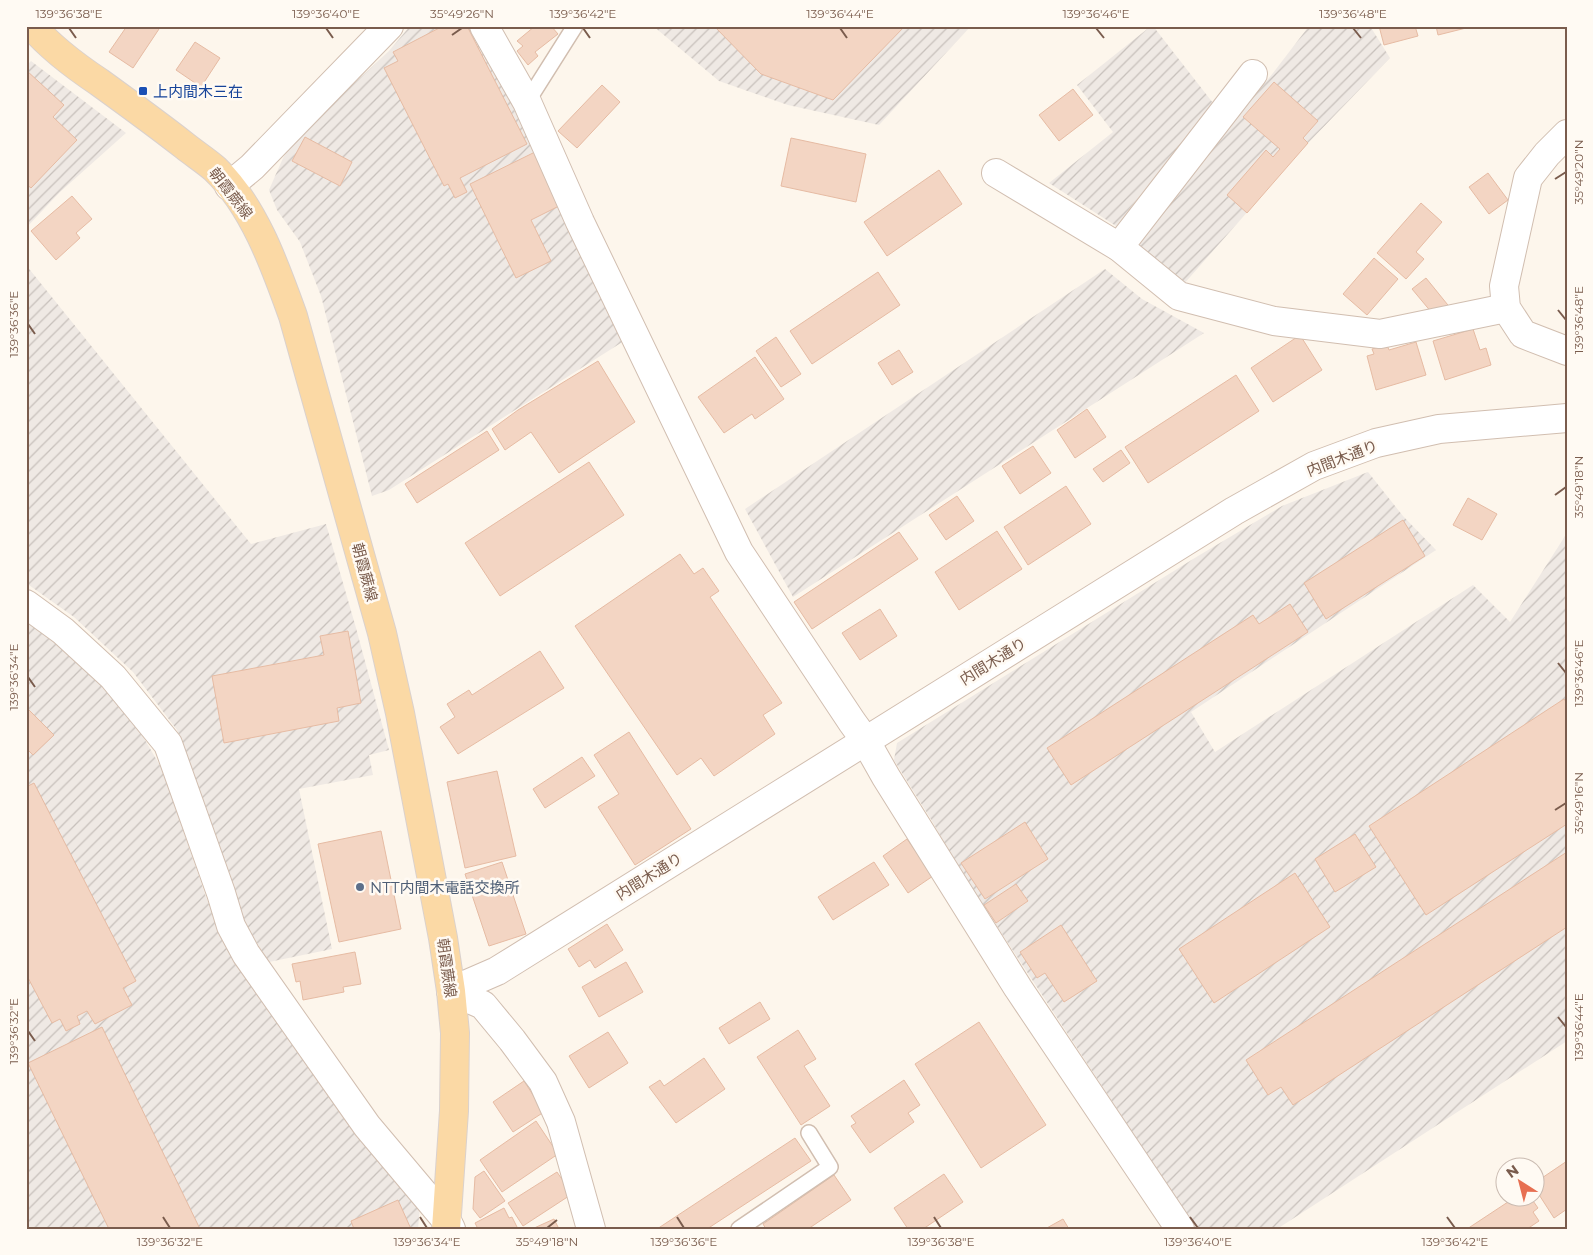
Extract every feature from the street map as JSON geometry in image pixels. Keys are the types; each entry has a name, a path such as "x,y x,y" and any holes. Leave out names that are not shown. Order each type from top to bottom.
{"main road":[{"name":"朝霞蕨線","path":"31,31 161,127 215,170 246,209 262,236 294,316 382,633 400,713 443,938 455,1032 454,1111 448,1226"}],"street":[{"path":"229,186 252,167 389,26"},
{"path":"484,26 528,102 580,222 739,552 865,740 886,777 1018,988 1180,1229"},
{"path":"1119,246 1253,74"},
{"path":"1567,134 1547,154 1528,178 1504,286 1506,308 1523,334 1567,352"},
{"path":"996,173 1119,246 1179,296 1274,321 1380,334 1506,308"},
{"name":"内間木通り","path":"451,991 497,971 1234,511 1314,466 1376,443 1439,430 1567,418"},
{"path":"26,604 63,631 113,677 168,744 231,926 246,954 368,1126 448,1226"},
{"path":"451,991 483,1005 543,1082 561,1122 591,1229"}],"lane":[{"path":"528,102 575,26"},
{"path":"739,1229 830,1166 809,1133"}],"shaded area":[{"path":"410,26 473,26 582,247 624,341 389,490 372,496 321,296 300,242 277,210 269,190 293,140 389,51"},
{"path":"653,26 971,26 879,125 788,105 719,81"},
{"path":"1153,26 1213,103 1116,226 1049,183 1113,132 1077,85"},
{"path":"1309,26 1370,26 1390,58 1308,143 1183,285 1141,253 1138,237 1273,73"},
{"path":"31,61 126,133 60,192 26,228 26,66"},
{"path":"26,265 251,544 326,524 389,750 369,755 373,775 299,789 332,949 269,962 244,922 177,730 133,672 74,617 26,583"},
{"path":"1105,269 1142,299 1204,333 793,597 745,509"},
{"path":"1368,472 1403,516 1436,550 1191,712 1215,752 1473,585 1510,622 1567,533 1567,1041 1277,1229 1196,1229 956,864 894,760 897,743 1282,506"},
{"path":"26,621 89,668 128,711 162,769 206,897 227,948 420,1206 418,1229 26,1229"}],"building":[{"path":"127,26 161,26 133,68 109,52"},
{"path":"443,26 467,26 527,144 460,178 467,192 455,198 448,184 444,186 384,68 398,61 393,52"},
{"path":"535,26 551,26 558,34 535,52 538,56 528,65 517,51 523,46 517,41"},
{"path":"714,26 905,26 833,100 761,74"},
{"path":"1379,26 1415,26 1418,36 1384,45"},
{"path":"1436,26 1470,26 1470,27 1438,35"},
{"path":"195,42 220,58 201,87 176,70"},
{"path":"26,70 64,105 53,117 77,140 31,188 26,184"},
{"path":"1274,82 1318,121 1303,138 1308,143 1247,213 1227,195 1266,150 1273,157 1280,149 1243,117"},
{"path":"602,85 620,102 577,148 558,131"},
{"path":"1073,89 1093,115 1059,141 1039,115"},
{"path":"305,137 352,162 340,186 292,161"},
{"path":"791,138 866,154 856,202 781,186"},
{"path":"535,152 561,205 531,220 551,261 516,278 470,184"},
{"path":"939,170 962,204 887,256 864,222"},
{"path":"1488,173 1508,200 1489,214 1469,187"},
{"path":"72,196 92,219 76,233 80,238 56,260 31,231"},
{"path":"1421,203 1442,222 1416,252 1424,259 1406,279 1377,253"},
{"path":"1374,258 1398,279 1367,315 1343,294"},
{"path":"878,272 900,305 812,364 790,331"},
{"path":"1426,278 1456,315 1437,319 1412,289"},
{"path":"1473,329 1480,350 1486,348 1491,365 1445,380 1433,341"},
{"path":"1300,335 1322,370 1273,402 1251,368"},
{"path":"776,337 801,374 781,387 756,351"},
{"path":"1416,342 1426,375 1376,390 1367,356 1374,354 1372,349 1387,345 1389,350"},
{"path":"899,350 913,372 892,385 878,363"},
{"path":"755,357 784,399 755,419 752,414 724,433 698,397"},
{"path":"598,361 635,422 559,473 531,432 505,450 492,429 518,410"},
{"path":"1236,375 1259,411 1148,483 1125,447"},
{"path":"1087,409 1106,437 1075,458 1057,430"},
{"path":"487,431 499,450 417,503 405,484"},
{"path":"1033,446 1051,473 1020,494 1002,466"},
{"path":"1121,450 1130,463 1103,482 1093,469"},
{"path":"589,462 624,515 500,596 465,543"},
{"path":"1066,486 1091,524 1028,565 1004,527"},
{"path":"957,496 974,521 946,540 929,515"},
{"path":"1468,498 1497,514 1482,540 1453,525"},
{"path":"1403,520 1425,556 1326,619 1304,583"},
{"path":"997,531 1022,569 959,610 935,572"},
{"path":"899,532 918,559 812,629 794,602"},
{"path":"680,554 694,574 703,568 719,591 710,597 782,703 763,715 775,734 714,776 701,758 677,775 575,626"},
{"path":"1290,604 1308,632 1071,785 1047,748 1253,615 1259,624"},
{"path":"880,609 897,636 860,660 842,633"},
{"path":"348,631 361,703 337,708 339,721 224,743 212,676 324,655 320,636"},
{"path":"540,651 564,688 458,754 440,727 455,717 447,704 469,690 472,695"},
{"path":"1564,699 1567,703 1567,824 1426,915 1369,826"},
{"path":"26,707 54,735 33,755 26,748"},
{"path":"629,732 691,829 635,865 598,807 619,794 594,755"},
{"path":"582,757 595,776 545,808 533,789"},
{"path":"497,771 516,856 465,868 447,782"},
{"path":"34,783 136,981 123,988 132,1005 95,1024 87,1011 77,1016 80,1024 66,1031 60,1019 52,1023 26,974 26,787"},
{"path":"1025,822 1048,859 985,899 961,863"},
{"name":"NTT内間木電話交換所","path":"381,831 401,929 339,942 318,844"},
{"path":"1355,834 1376,867 1335,892 1315,859"},
{"path":"907,839 933,876 908,893 883,856"},
{"path":"1567,852 1567,927 1293,1105 1281,1087 1268,1095 1246,1060"},
{"path":"502,862 526,934 489,946 465,874"},
{"path":"874,862 889,885 833,920 818,897"},
{"path":"1295,873 1330,927 1214,1003 1179,949"},
{"path":"1016,884 1028,901 996,923 984,905"},
{"path":"607,924 623,950 595,968 590,960 579,967 568,949"},
{"path":"1061,925 1097,981 1064,1002 1045,973 1037,978 1020,952"},
{"path":"355,952 361,984 343,987 344,992 303,1000 300,981 296,982 292,964"},
{"path":"626,962 643,992 599,1017 582,987"},
{"path":"760,1002 770,1019 729,1044 719,1028"},
{"path":"979,1022 1046,1125 981,1168 915,1064"},
{"path":"102,1027 200,1229 109,1229 28,1063"},
{"path":"798,1030 816,1059 804,1066 830,1106 801,1125 757,1057"},
{"path":"608,1032 628,1063 589,1088 569,1056"},
{"path":"704,1058 725,1089 676,1123 649,1087 660,1080 664,1086"},
{"path":"904,1080 920,1105 908,1113 914,1122 870,1153 851,1126 856,1123 851,1116"},
{"path":"524,1081 544,1112 513,1132 493,1102"},
{"path":"536,1121 558,1154 502,1192 480,1160"},
{"path":"795,1138 811,1161 707,1229 657,1229"},
{"path":"1567,1161 1567,1209 1554,1218 1546,1206 1546,1175"},
{"path":"484,1171 505,1201 480,1218 473,1209 475,1177"},
{"path":"557,1172 572,1194 523,1226 508,1203"},
{"path":"944,1174 963,1202 923,1229 908,1229 894,1208"},
{"path":"834,1175 851,1200 808,1229 766,1229 763,1224"},
{"path":"398,1200 411,1229 354,1229 351,1221"},
{"path":"504,1208 509,1218 512,1217 518,1229 478,1229 475,1223"},
{"path":"1499,1208 1538,1208 1533,1212 1539,1221 1527,1229 1467,1229"},
{"path":"554,1219 559,1229 532,1229"},
{"path":"1063,1219 1069,1229 1045,1229"}],"place":[{"name":"上内間木三在","path":"143,91"},
{"name":"NTT内間木電話交換所","path":"360,887"}]}
